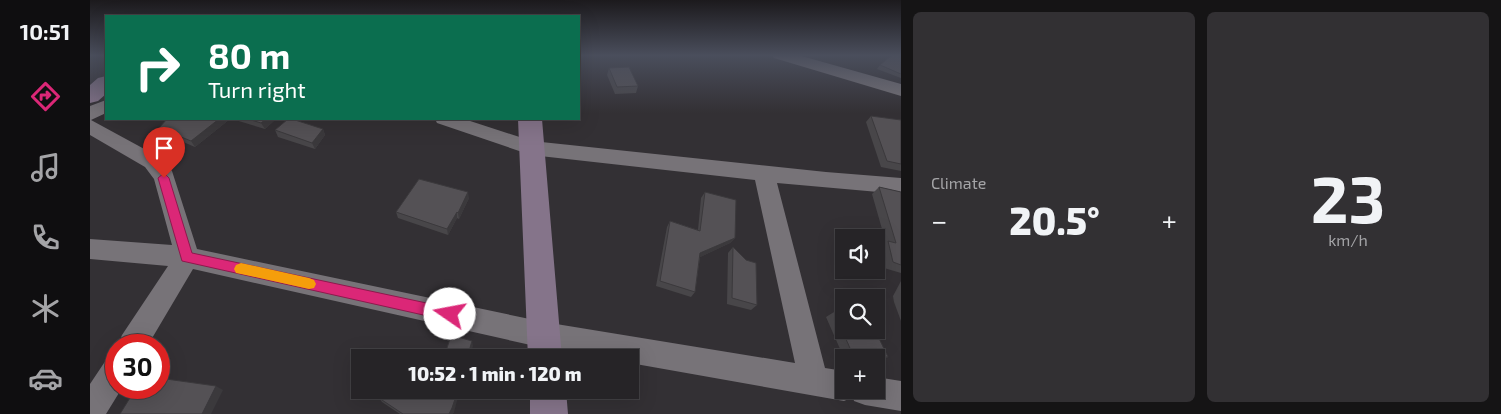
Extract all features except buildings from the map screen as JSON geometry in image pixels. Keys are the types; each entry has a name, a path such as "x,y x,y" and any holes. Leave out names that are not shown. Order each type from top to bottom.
{"street":[{"path":"847,74 901,90"},
{"path":"90,96 105,84"},
{"path":"90,114 105,106"},
{"path":"447,120 531,148 826,180 901,186"},
{"path":"530,120 544,346"},
{"path":"90,126 152,162 164,178 187,257 139,334"},
{"path":"764,173 814,381"},
{"path":"90,249 187,257 544,346 835,384"},
{"path":"90,412 105,388"},
{"path":"885,393 901,396"},
{"path":"548,399 549,414"}],"slow traffic":[{"path":"241,269 309,284"}],"route":[{"path":"164,178 187,257 450,314"}]}
